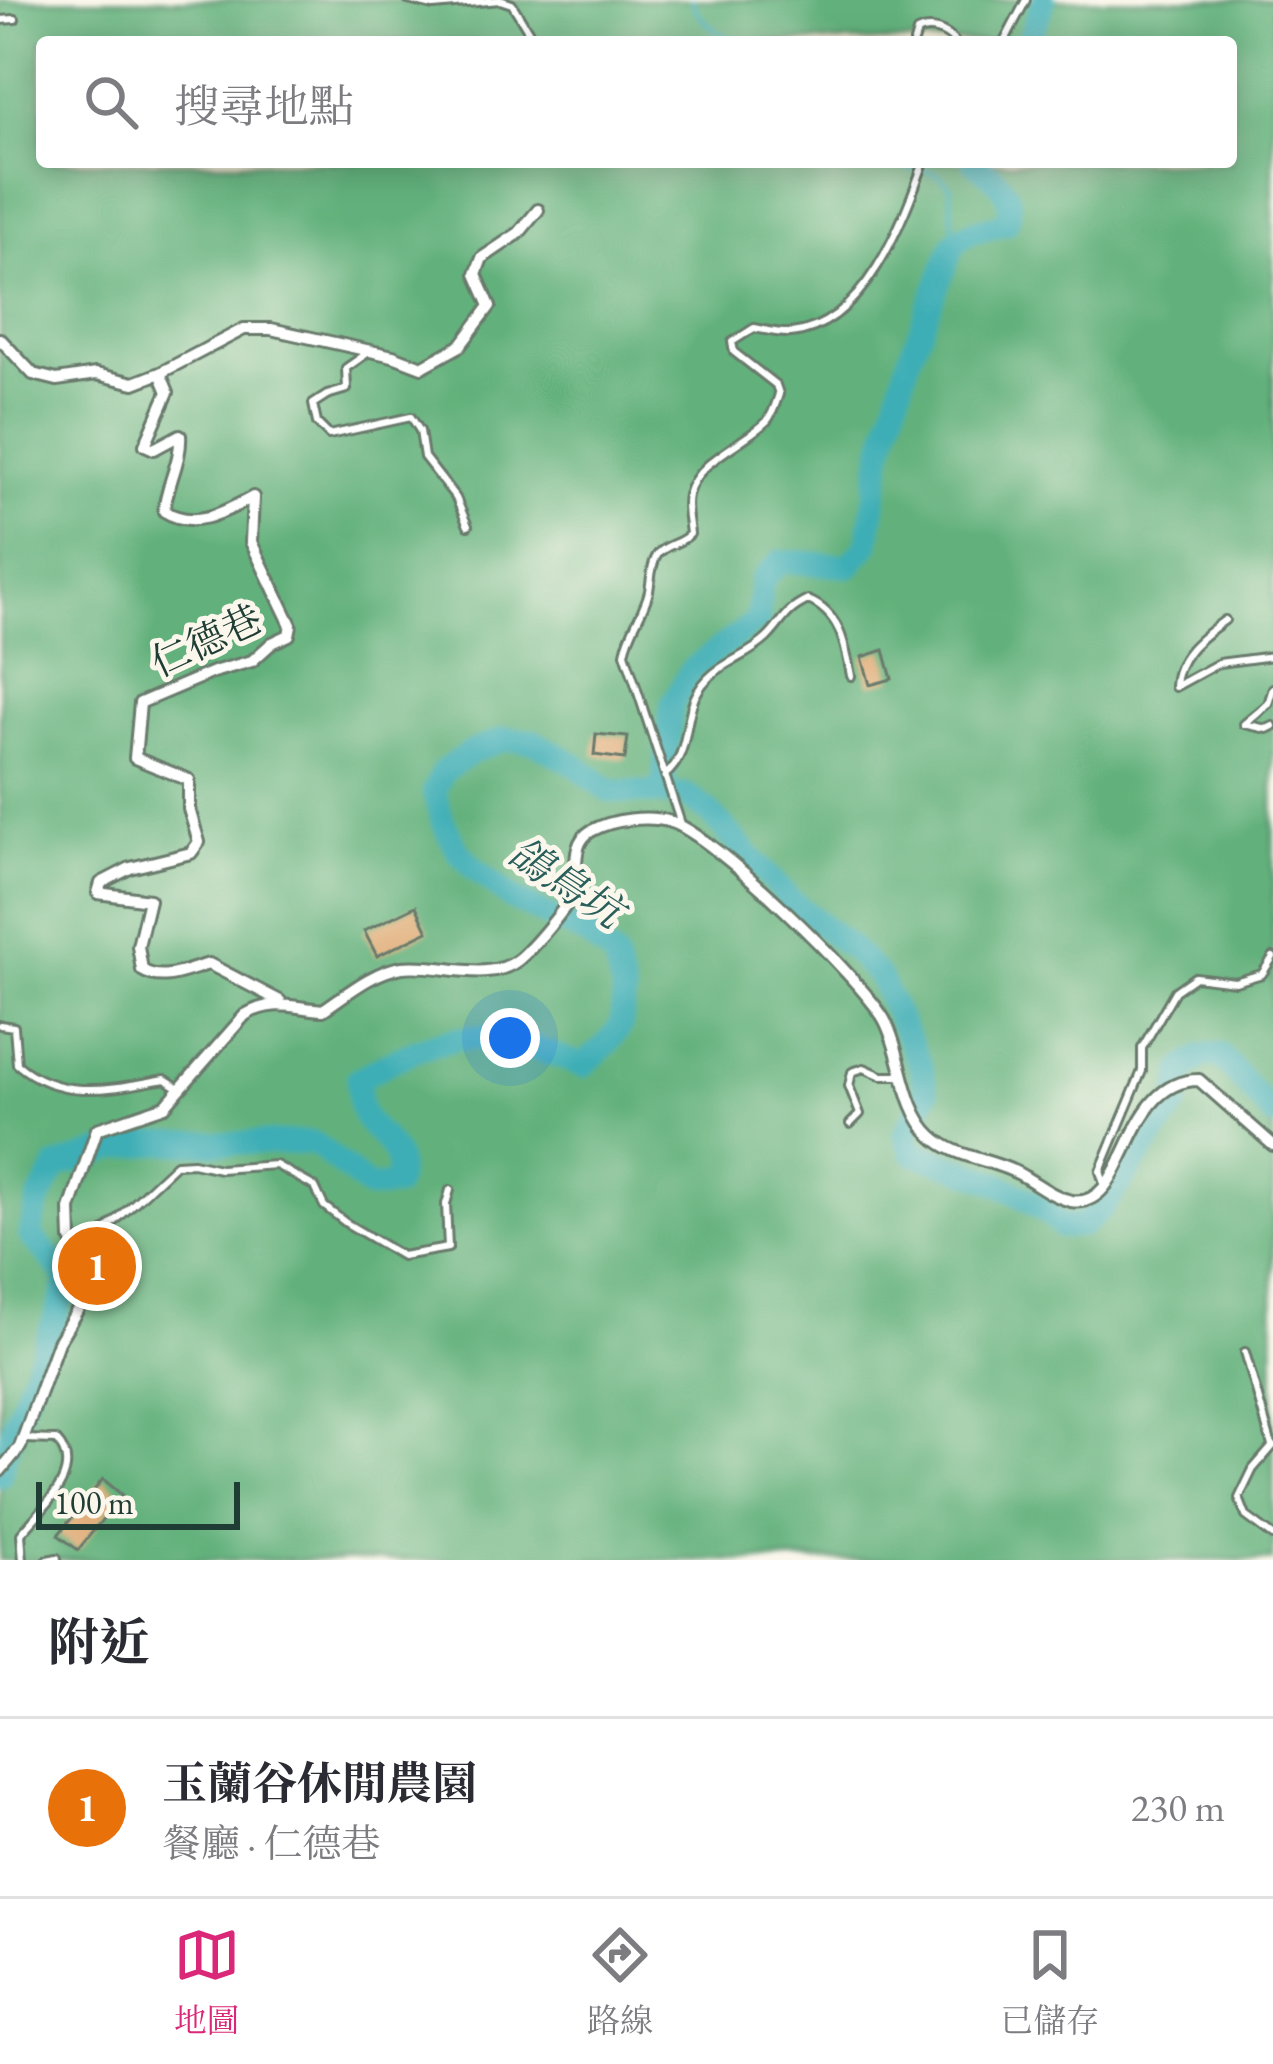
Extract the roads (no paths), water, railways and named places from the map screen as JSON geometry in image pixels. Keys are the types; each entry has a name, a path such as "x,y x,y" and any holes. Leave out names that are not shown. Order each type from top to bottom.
{"street":[{"path":"0,340 33,374 57,380 97,374 134,382 160,374 244,329 271,329 422,367 460,346 490,306 476,274 482,258 519,233 538,210"},
{"name":"仁德巷","path":"160,374 168,392 145,446 154,449 180,435 181,445 164,512 179,519 211,519 253,497 251,542 291,625 289,635 252,661 140,703 135,758 189,780 189,809 199,842 191,853 130,868 101,883 98,893 148,900 138,946 147,974 157,978 209,964 283,1002"},
{"path":"0,1471 21,1443 58,1342 78,1309 84,1271 71,1239 70,1209 97,1130 165,1106 245,1015 283,1002 322,1010 371,977 402,967 505,968 519,960 572,896 577,846 586,833 610,823 681,822 833,956 887,1023 924,1126 949,1148 1020,1174 1048,1193 1090,1201 1105,1188 1153,1099 1178,1080 1198,1080 1273,1144"}],"lane":[{"path":"408,0 433,6 500,0 512,4 532,36"},
{"path":"1007,36 1026,0"},
{"path":"0,20 15,19"},
{"path":"915,36 925,28 946,36"},
{"path":"681,822 625,653 628,635 647,598 655,560 661,550 690,534 686,498 692,486 738,441 767,421 779,394 776,385 734,352 732,342 754,328 790,333 823,325 842,312 876,269 922,168"},
{"path":"369,352 346,368 347,389 313,404 317,423 329,435 411,417 420,431 424,457 456,498 468,526"},
{"path":"665,775 681,751 693,700 706,680 721,664 766,639 785,611 808,600 824,607 844,637 851,676"},
{"path":"1225,620 1186,652 1175,687 1219,663 1273,656"},
{"path":"1273,688 1268,704 1244,724 1273,726"},
{"path":"1105,1188 1100,1171 1142,1071 1142,1048 1175,991 1195,977 1235,982 1262,974 1273,957"},
{"path":"0,1025 14,1027 17,1064 67,1090 111,1089 165,1079 181,1089"},
{"path":"850,1124 860,1114 850,1086 852,1072 864,1068 881,1076 904,1076"},
{"path":"78,1256 176,1164 193,1162 220,1169 276,1166 315,1187 324,1206 346,1223 402,1256 448,1248 450,1190"},
{"path":"1245,1352 1272,1446 1253,1469 1239,1498 1246,1516 1273,1536"},
{"path":"21,1443 56,1440 66,1463 58,1490 21,1534 23,1560"}],"waterway":[{"path":"692,0 711,27 727,36"},
{"name":"鴿鳥坑","path":"1030,36 1044,0"},
{"path":"908,168 938,174 950,186 954,243"},
{"name":"鴿鳥坑","path":"662,792 672,705 691,670 758,620 762,580 781,561 849,566 868,544 883,448 909,358 954,243 971,232 1006,223 1007,195 982,168"},
{"name":"鴿鳥坑","path":"0,1475 68,1278 30,1235 39,1200 57,1167 115,1148 160,1143 314,1143 369,1188 395,1186 397,1160 366,1120 358,1079 419,1049 469,1038 519,1044 583,1066 621,1025 624,993 614,957 587,935 511,898 458,851 443,822 434,792 443,771 503,739 533,741 609,791 686,795 709,812 790,900 879,977 921,1066 927,1094 905,1134 913,1153 1011,1190 1062,1227 1083,1225 1101,1209 1176,1105 1184,1069 1203,1056 1220,1055 1273,1115"}],"place":[{"name":"玉蘭谷休閒農園","path":"97,1266"}]}
